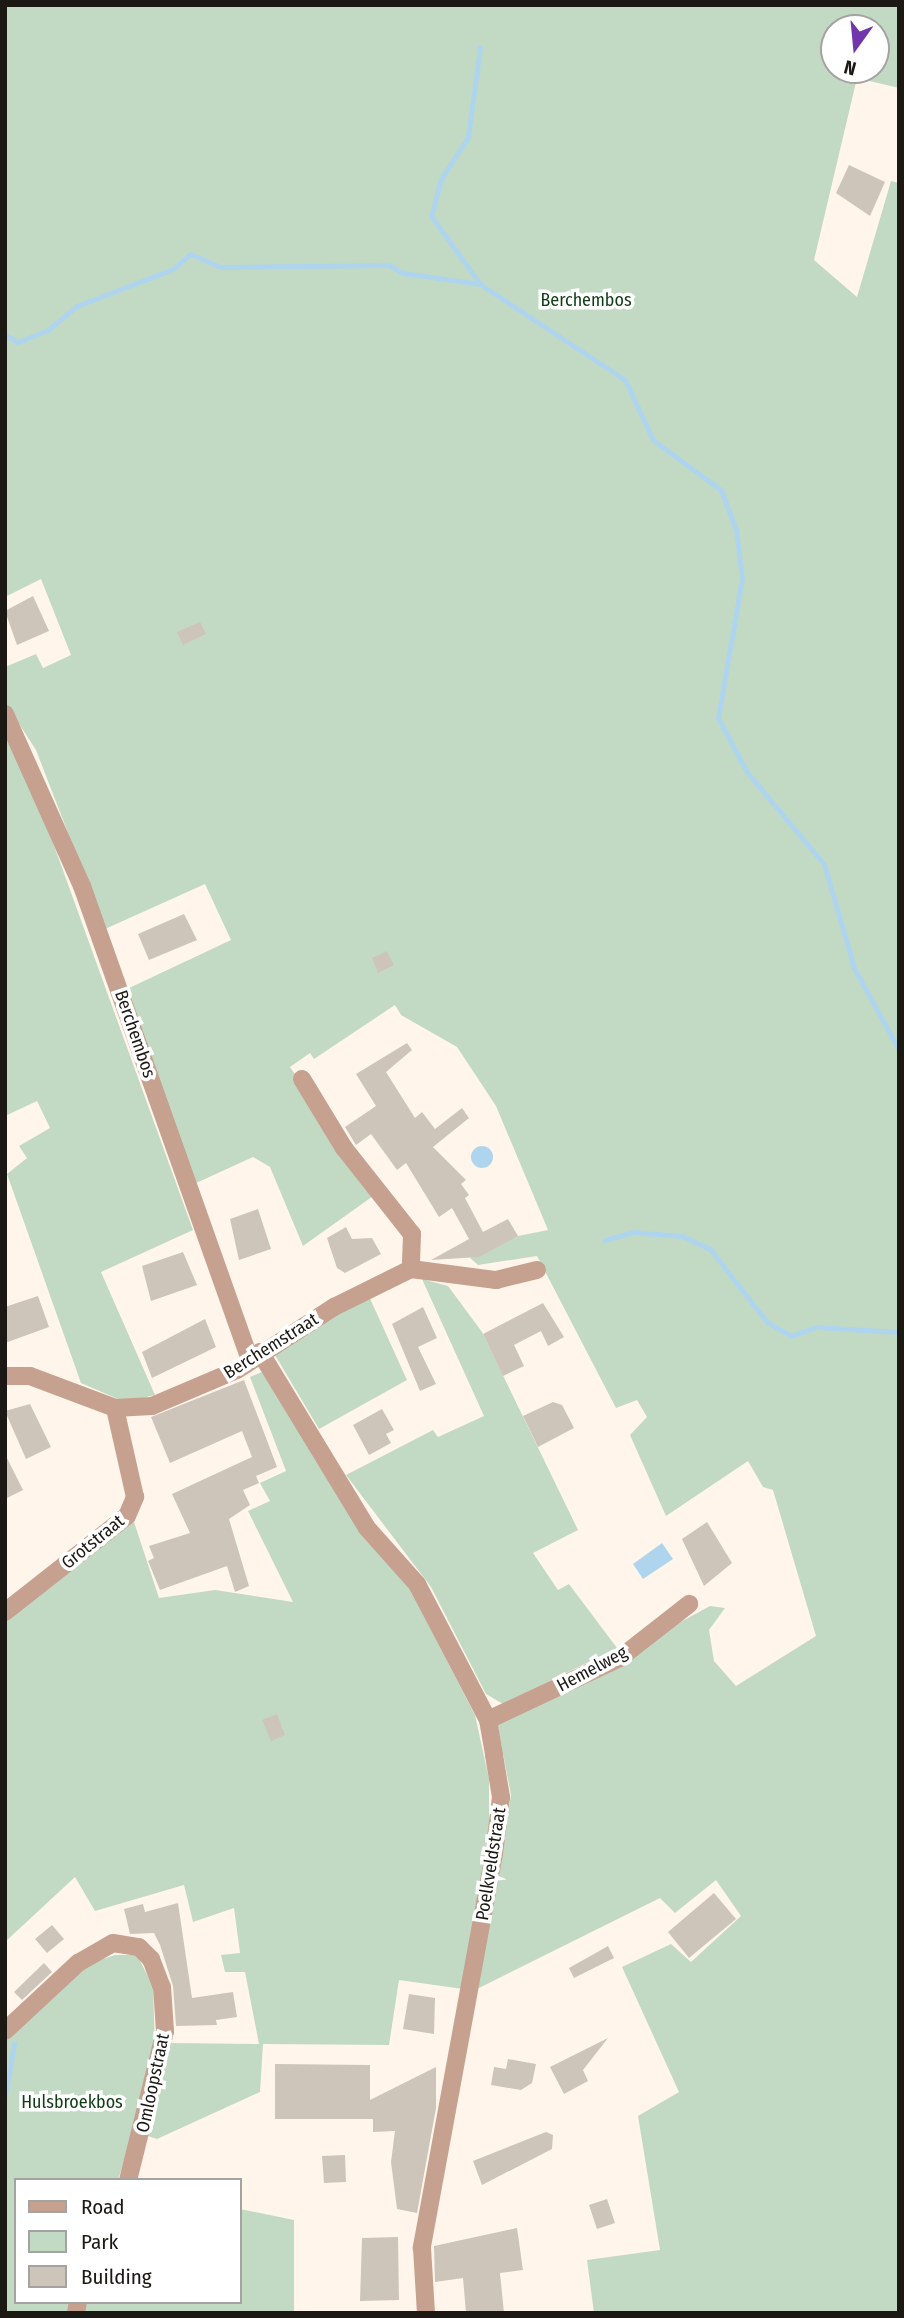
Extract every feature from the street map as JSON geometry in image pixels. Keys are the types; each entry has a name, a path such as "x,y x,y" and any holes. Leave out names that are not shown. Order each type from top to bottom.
{"street":[{"name":"Berchembos","path":"5,714 39,778 255,1356"},
{"path":"302,1079 344,1148 412,1234 411,1269 496,1280 537,1270"},
{"name":"Berchemstraat","path":"5,1376 30,1376 115,1408 152,1406 255,1356 411,1269"},
{"name":"Poelkveldstraat","path":"255,1356 368,1528 417,1584 488,1720 501,1797 422,2248 426,2313"},
{"name":"Grotstraat","path":"5,1612 127,1516 135,1497 115,1408"},
{"name":"Hemelweg","path":"488,1720 620,1658 689,1604"},
{"name":"Omloopstraat","path":"5,2031 78,1963 113,1943 139,1947 150,1959 162,1987 165,2031 128,2178"}],"green space":[{"path":"5,5 899,5 899,88 882,84 890,84 890,14 820,14 820,84 856,84 814,260 857,297 891,181 899,183 899,2313 594,2313 587,2260 660,2250 638,2116 679,2092 622,1967 671,1944 691,1962 741,1916 716,1880 675,1913 660,1898 477,1989 511,1795 497,1722 710,1606 725,1608 709,1630 714,1661 736,1686 816,1636 773,1490 763,1487 748,1461 666,1516 630,1435 647,1417 637,1400 616,1408 537,1256 478,1265 470,1258 518,1236 548,1230 496,1106 457,1047 401,1015 395,1005 314,1059 310,1053 290,1067 376,1194 303,1246 270,1167 253,1157 194,1184 127,989 231,940 205,884 105,929 36,750 5,702 5,667 36,654 43,668 71,655 41,579 5,597"},
{"path":"5,734 26,768 193,1230 101,1272 155,1395 125,1402 81,1383 7,1174 27,1158 19,1146 50,1128 37,1101 5,1116"},
{"path":"422,1279 448,1286 482,1332 578,1530 533,1553 558,1590 569,1584 617,1648 503,1704 486,1694 431,1587 346,1475 433,1430 438,1437 484,1416"},
{"path":"368,1294 407,1380 319,1429 275,1355"},
{"path":"262,1372 411,1591 475,1715 489,1779 489,1830 463,1989 399,1980 389,2045 263,2044 260,2092 157,2139 145,2135 169,2043 259,2044 245,1972 225,1972 221,1955 240,1953 234,1908 193,1922 184,1885 95,1911 75,1877 5,1942 5,1618 134,1522 159,1598 215,1590 293,1602 248,1511 270,1501 260,1483 286,1471 250,1377"},
{"name":"Hulsbroekbos","path":"115,1955 137,1955 153,1986 155,2047 146,2092 119,2178 14,2178 14,2304 71,2304 69,2313 5,2313 5,2036 88,1964"},
{"path":"242,2209 294,2220 294,2313 81,2313 83,2304 242,2304"}],"water":[{"path":"482,1146 490,1149 493,1157 490,1165 482,1168 474,1165 471,1157 474,1149"},
{"path":"662,1543 673,1559 643,1579 633,1564"}],"building":[{"path":"849,165 885,182 870,216 836,193"},
{"path":"33,596 49,631 17,645 5,611"},
{"path":"200,622 206,634 183,645 177,632"},
{"path":"184,914 197,940 149,960 138,934"},
{"path":"387,951 394,965 378,973 372,958"},
{"path":"407,1043 412,1050 386,1072 415,1118 422,1112 435,1129 462,1108 469,1118 433,1147 466,1180 461,1184 469,1195 465,1198 483,1232 508,1219 518,1236 479,1257 431,1260 469,1239 452,1208 439,1217 406,1163 397,1170 371,1134 356,1145 345,1127 376,1106 356,1074"},
{"path":"258,1209 271,1249 239,1260 230,1219"},
{"path":"346,1227 352,1239 372,1238 381,1254 345,1273 337,1268 327,1238"},
{"path":"183,1252 197,1285 151,1301 142,1266"},
{"path":"38,1296 49,1327 5,1343 5,1307"},
{"path":"543,1303 564,1337 548,1346 541,1331 514,1345 524,1366 503,1376 483,1334"},
{"path":"423,1307 437,1338 418,1347 436,1384 420,1391 392,1324"},
{"path":"205,1319 216,1347 152,1378 142,1352"},
{"path":"244,1380 277,1467 256,1476 259,1483 243,1490 250,1505 229,1519 249,1586 235,1592 227,1566 160,1590 148,1561 154,1558 149,1546 190,1533 172,1494 252,1457 242,1431 170,1463 151,1417"},
{"path":"553,1402 562,1405 574,1428 538,1447 523,1416"},
{"path":"30,1404 51,1447 26,1459 5,1411"},
{"path":"382,1409 394,1430 386,1434 391,1443 369,1455 353,1425"},
{"path":"5,1454 23,1490 5,1499"},
{"path":"707,1522 732,1563 704,1586 682,1539"},
{"path":"277,1714 285,1735 271,1741 262,1720"},
{"path":"714,1893 736,1919 689,1958 668,1932"},
{"path":"178,1903 192,1998 233,1992 237,2017 216,2020 217,2025 176,2026 173,1986 160,1945 154,1933 130,1934 124,1909 143,1904 145,1912"},
{"path":"52,1925 64,1939 47,1953 35,1939"},
{"path":"608,1946 614,1958 574,1978 569,1968"},
{"path":"44,1963 52,1972 22,2000 14,1992"},
{"path":"409,1994 435,1998 434,2034 403,2029"},
{"path":"608,2038 583,2070 588,2081 564,2094 550,2067"},
{"path":"508,2059 536,2064 532,2083 521,2090 491,2085 494,2067 506,2069"},
{"path":"275,2064 370,2065 370,2100 436,2067 436,2108 417,2213 397,2209 391,2162 395,2131 373,2132 373,2119 275,2119"},
{"path":"546,2132 553,2135 552,2149 482,2185 473,2161"},
{"path":"345,2155 346,2182 324,2183 322,2156"},
{"path":"607,2199 615,2223 597,2229 589,2205"},
{"path":"517,2228 523,2270 500,2273 504,2313 466,2313 463,2278 435,2282 434,2246"},
{"path":"398,2237 399,2300 360,2301 362,2238"}],"waterway":[{"path":"480,47 468,137 441,179 431,216 480,284 625,380 653,440 721,490 736,530 742,578 718,718 747,772 824,864 854,968 899,1050"},
{"path":"5,335 18,342 48,330 77,306 173,269 190,254 221,267 389,265 403,273 480,284"},
{"path":"605,1240 633,1232 682,1236 710,1249 767,1322 791,1336 816,1327 899,1332"},
{"path":"5,2096 14,2044"}]}
